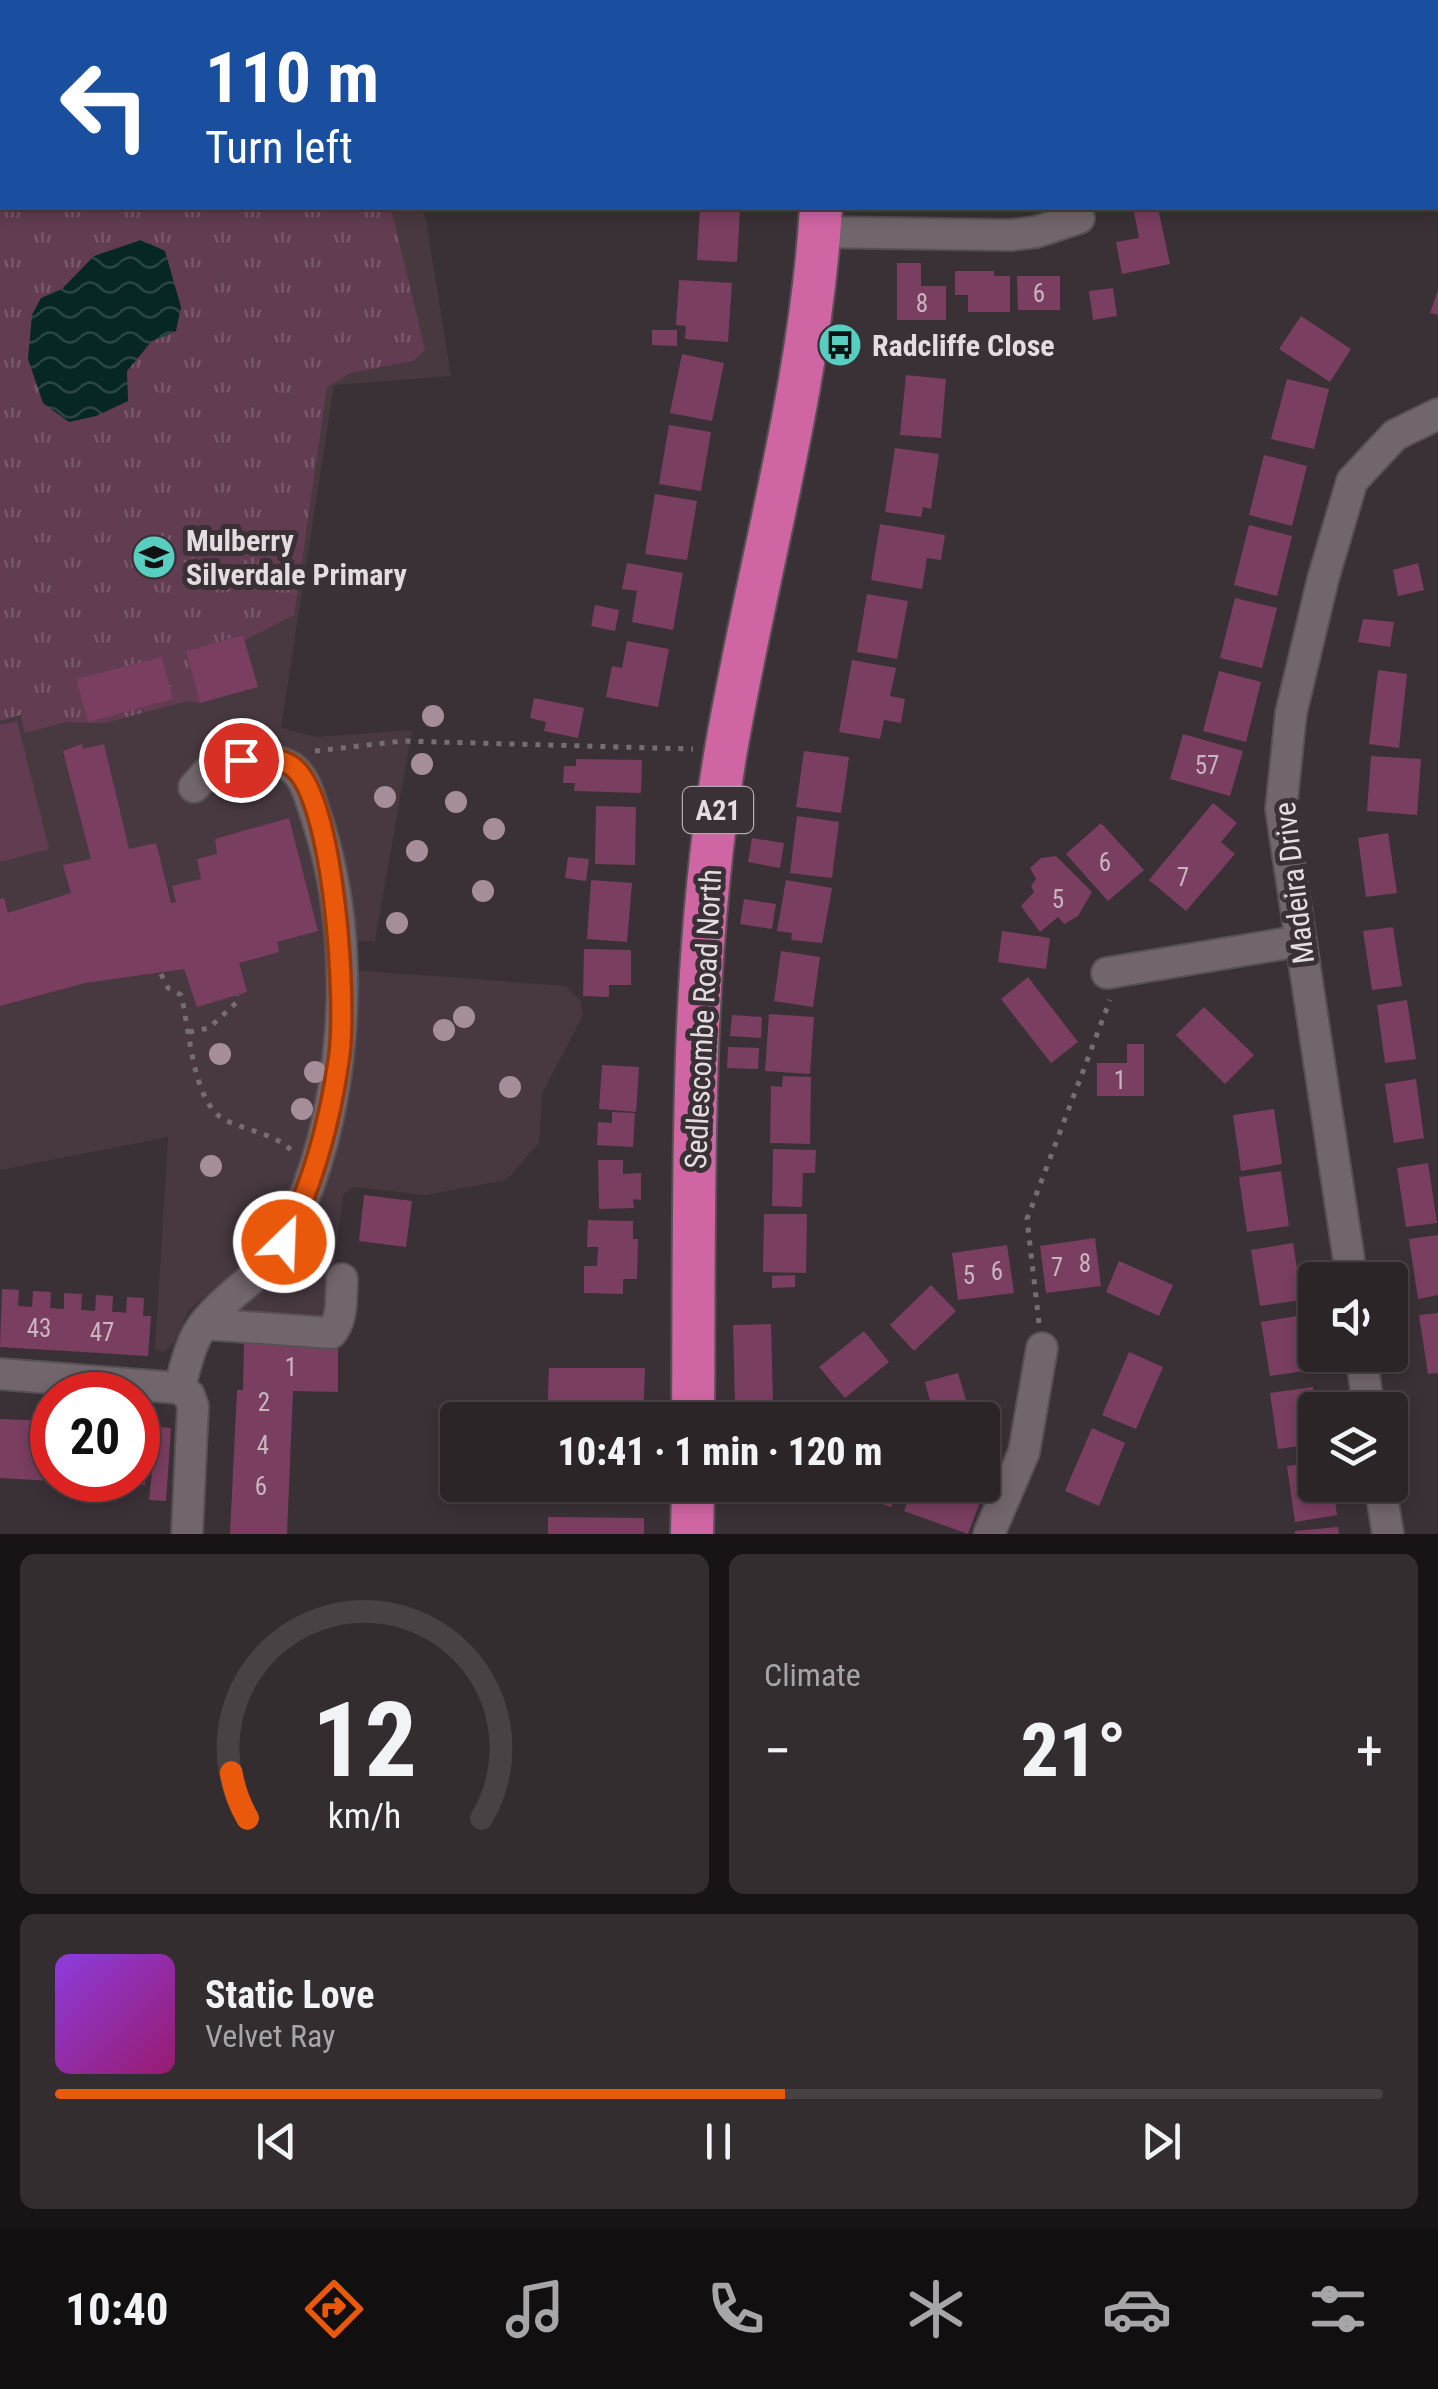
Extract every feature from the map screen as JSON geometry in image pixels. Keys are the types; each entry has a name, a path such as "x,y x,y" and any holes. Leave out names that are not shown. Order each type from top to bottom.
{"highway":[{"name":"Sedlescombe Road North","path":"693,1402 693,1146 699,964 726,750 809,322 820,220"},
{"path":"692,1502 692,1534"}],"street":[{"path":"820,220 1010,235 1036,232 1079,218"},
{"name":"Madeira Drive","path":"1349,1262 1281,810 1290,713 1352,481 1395,435 1438,414"},
{"path":"179,1388 204,1324 261,1273 284,1242 309,1182 328,1120 339,1062 342,986 328,854 307,788 292,767 264,757 218,763 194,787"},
{"path":"1117,972 1300,942"},
{"path":"204,1324 331,1333 339,1316 342,1278"},
{"path":"989,1534 1024,1452 1042,1348"},
{"path":"0,1374 179,1388 189,1395 193,1406 187,1534"},
{"path":"1383,1502 1388,1534"}],"path":[{"path":"292,767 311,751 403,742 726,750"},
{"path":"1042,1348 1027,1219 1117,972"},
{"path":"161,974 168,988 180,995 199,1082 210,1105 221,1118 282,1141 295,1153 309,1182"},
{"path":"189,1032 209,1028 237,1002 236,996"}],"shaded area":[{"name":"Mulberry Silverdale Primary","path":"0,210 423,210 451,376 334,385 281,728 316,737 412,730 375,941 357,941 353,970 565,986 581,1001 583,1015 542,1094 539,1143 506,1180 425,1195 354,1187 343,1195 326,1328 227,1317 254,1292 236,1272 189,1310 174,1342 164,1352 155,1350 168,1137 0,1170"}],"green space":[{"path":"0,210 391,210 425,350 413,361 350,373 327,387 294,615 245,640 242,635 186,651 200,703 187,701 105,723 65,722 25,733 21,715 0,721"},
{"path":"17,721 49,849 0,862 0,725"}],"water":[{"path":"141,240 165,251 181,307 176,331 151,342 127,371 128,401 96,416 69,422 43,403 28,359 32,315 41,298 62,289 94,256"}],"building":[{"path":"700,210 740,210 737,262 697,260"},
{"path":"1158,210 1170,264 1122,274 1116,242 1139,238 1134,212"},
{"path":"897,263 921,263 921,286 946,286 946,320 897,320"},
{"path":"955,271 994,271 994,276 1010,276 1010,312 968,312 968,295 955,295"},
{"path":"1017,276 1060,276 1060,310 1018,310"},
{"path":"679,280 732,283 728,342 685,339 686,326 676,325"},
{"path":"1113,288 1117,316 1093,320 1089,291"},
{"path":"1438,290 1438,315 1430,313"},
{"path":"1301,316 1351,349 1330,382 1279,349"},
{"path":"652,330 677,330 677,346 652,345"},
{"path":"682,354 724,363 712,421 670,413"},
{"path":"906,375 946,379 941,438 900,435"},
{"path":"1287,379 1329,389 1314,449 1271,439"},
{"path":"669,425 711,432 701,491 659,484"},
{"path":"895,448 939,454 931,509 923,507 921,517 885,512"},
{"path":"1264,455 1307,466 1292,526 1249,515"},
{"path":"655,494 697,501 687,560 645,554"},
{"path":"880,524 945,535 941,560 927,558 922,589 871,580"},
{"path":"1249,525 1292,536 1277,596 1234,585"},
{"path":"627,563 683,573 673,630 632,622 637,591 622,589"},
{"path":"1418,563 1424,590 1398,596 1393,570"},
{"path":"867,594 908,601 897,659 857,652"},
{"path":"1235,598 1277,608 1262,668 1220,658"},
{"path":"595,605 619,610 615,631 591,626"},
{"path":"1363,619 1394,622 1390,647 1358,642"},
{"path":"243,635 258,687 200,703 186,651"},
{"path":"627,641 669,649 658,707 606,697 612,666 622,668"},
{"path":"162,657 173,699 88,722 76,679"},
{"path":"852,660 896,668 890,696 905,699 901,723 884,720 880,739 839,732"},
{"path":"1378,670 1407,674 1399,748 1369,744"},
{"path":"1219,671 1261,682 1246,742 1203,731"},
{"path":"534,698 584,708 578,738 544,731 546,722 530,718"},
{"path":"1183,734 1243,751 1230,796 1170,779"},
{"path":"82,744 83,749 104,744 129,849 156,843 171,903 176,902 172,886 201,879 197,859 217,854 215,839 289,818 318,931 277,942 279,952 239,963 247,992 197,1007 184,969 85,983 0,1006 0,899 4,898 8,913 71,893 63,865 91,859 63,751"},
{"path":"804,751 849,757 841,813 796,807"},
{"path":"1371,756 1421,759 1417,815 1367,811"},
{"path":"576,759 642,760 641,793 574,791 575,783 563,783 564,766 576,766"},
{"path":"1213,803 1237,823 1221,842 1235,854 1186,911 1149,880"},
{"path":"596,806 636,807 635,865 595,864"},
{"path":"797,816 839,822 832,878 790,873"},
{"path":"1101,823 1144,870 1108,901 1066,854"},
{"path":"1388,833 1397,893 1366,897 1358,838"},
{"path":"752,838 784,843 780,868 748,862"},
{"path":"1056,856 1092,892 1078,916 1064,924 1058,917 1040,932 1021,906 1034,892 1031,886 1036,879 1030,868 1041,858"},
{"path":"568,857 589,859 586,881 565,878"},
{"path":"591,880 632,883 627,942 587,939"},
{"path":"786,880 832,888 822,943 791,940 792,933 777,931"},
{"path":"744,899 776,904 772,929 740,924"},
{"path":"1393,927 1402,986 1372,990 1363,931"},
{"path":"1002,931 1050,938 1046,969 998,962"},
{"path":"584,949 631,950 631,985 609,985 609,997 583,996"},
{"path":"781,951 820,957 813,1007 774,1001"},
{"path":"1028,977 1078,1042 1051,1063 1001,999"},
{"path":"1407,1000 1416,1059 1385,1063 1377,1005"},
{"path":"1204,1007 1254,1055 1225,1084 1176,1035"},
{"path":"769,1014 814,1017 810,1074 765,1071"},
{"path":"732,1015 762,1017 761,1038 730,1036"},
{"path":"1127,1044 1144,1044 1144,1096 1097,1096 1097,1063 1127,1063"},
{"path":"728,1047 759,1048 758,1069 727,1068"},
{"path":"602,1065 639,1067 636,1112 599,1109"},
{"path":"783,1076 811,1077 810,1144 770,1143 771,1086 782,1087"},
{"path":"1416,1079 1424,1138 1394,1143 1385,1084"},
{"path":"1274,1109 1282,1164 1241,1171 1233,1115"},
{"path":"612,1112 635,1113 633,1147 597,1145 598,1122 612,1123"},
{"path":"773,1149 816,1150 815,1173 803,1173 802,1207 772,1206"},
{"path":"598,1160 623,1160 623,1174 641,1173 641,1200 633,1199 634,1208 599,1209"},
{"path":"1428,1163 1437,1223 1406,1227 1397,1168"},
{"path":"1281,1171 1289,1226 1247,1232 1239,1177"},
{"path":"364,1195 412,1201 406,1247 359,1241"},
{"path":"764,1214 807,1214 806,1273 763,1272"},
{"path":"588,1220 633,1221 633,1239 638,1239 637,1279 623,1279 623,1294 584,1293 584,1266 597,1266 598,1247 587,1247"},
{"path":"1438,1235 1438,1295 1418,1299 1409,1239"},
{"path":"1095,1238 1101,1286 1046,1293 1040,1246"},
{"path":"1293,1243 1298,1301 1260,1306 1251,1250"},
{"path":"1007,1245 1014,1293 958,1300 952,1253"},
{"path":"1119,1261 1173,1285 1159,1316 1106,1292"},
{"path":"795,1275 795,1287 772,1288 772,1276"},
{"path":"931,1285 956,1311 914,1351 890,1325"},
{"path":"2,1289 19,1290 18,1306 32,1307 33,1291 51,1292 50,1308 64,1309 64,1293 82,1294 81,1310 95,1311 96,1295 113,1296 112,1312 126,1313 127,1297 144,1298 143,1316 151,1316 148,1356 0,1347"},
{"path":"1438,1313 1438,1373 1428,1374 1419,1315"},
{"path":"1298,1316 1298,1372 1270,1376 1261,1322"},
{"path":"771,1324 773,1402 735,1402 733,1325"},
{"path":"864,1331 889,1362 845,1398 819,1367"},
{"path":"244,1343 338,1344 338,1392 293,1391 287,1534 230,1534 237,1390 243,1390"},
{"path":"1129,1352 1163,1367 1136,1429 1102,1415"},
{"path":"549,1368 645,1368 644,1402 548,1402"},
{"path":"958,1373 967,1402 930,1402 925,1382"},
{"path":"1313,1387 1313,1392 1298,1392 1298,1446 1278,1449 1270,1393"},
{"path":"0,1419 30,1420 30,1480 0,1478"},
{"path":"160,1427 171,1428 166,1501 160,1501"},
{"path":"1092,1428 1125,1443 1099,1506 1065,1491"},
{"path":"1298,1464 1298,1502 1335,1502 1337,1515 1295,1522 1287,1466"},
{"path":"907,1502 980,1502 968,1534 904,1511"},
{"path":"548,1517 644,1518 644,1534 548,1534"},
{"path":"1338,1527 1339,1534 1295,1534 1295,1531"}],"place":[{"name":"Radcliffe Close","path":"840,345"},
{"name":"Mulberry Silverdale Primary","path":"154,557"}],"route":[{"path":"241,760 264,757 292,767 307,788 328,854 342,986 340,1052 328,1120 302,1206 284,1242"}]}
